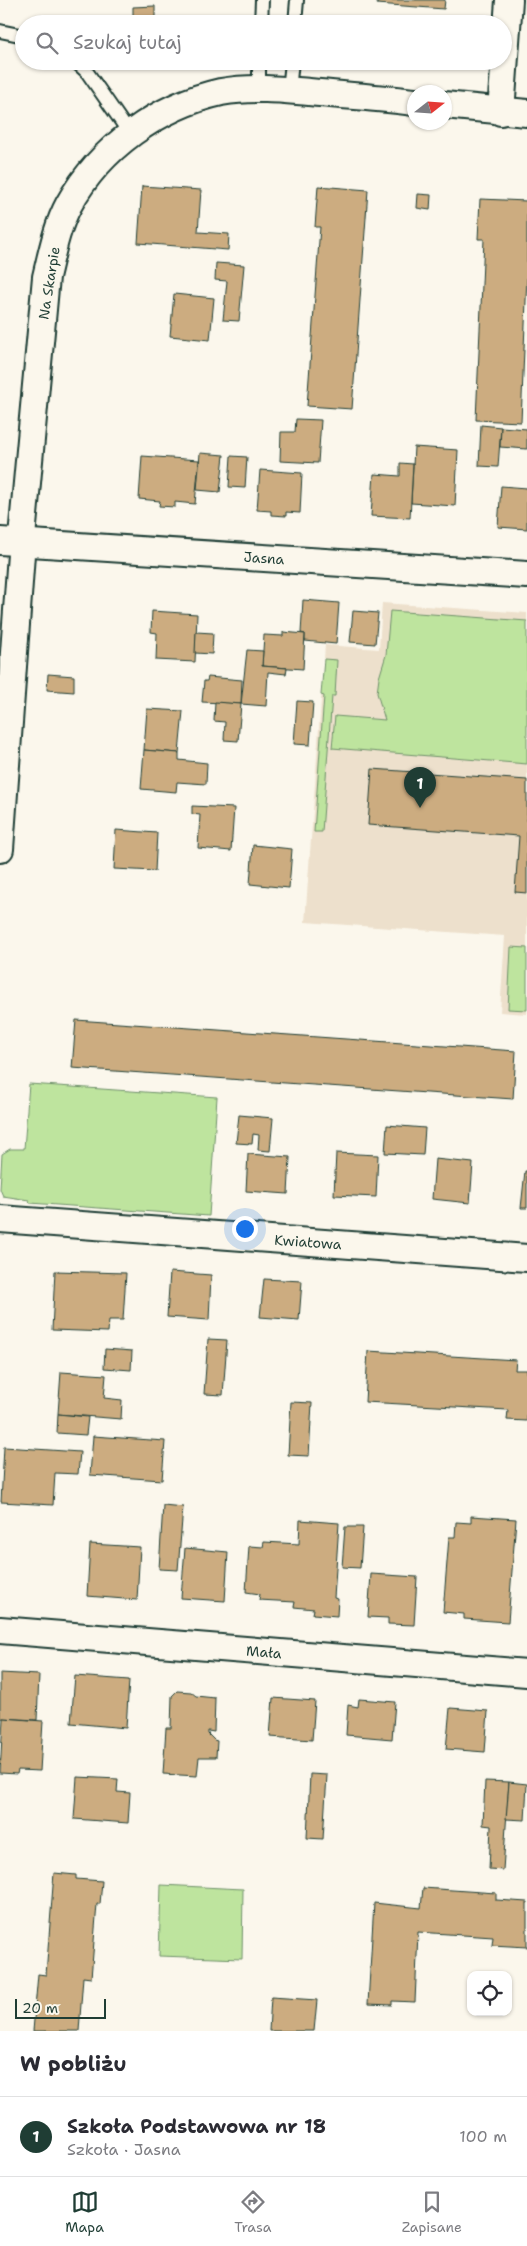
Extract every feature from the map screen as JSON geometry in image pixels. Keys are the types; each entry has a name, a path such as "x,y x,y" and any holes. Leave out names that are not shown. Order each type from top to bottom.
{"street":[{"path":"508,15 509,0"},
{"path":"501,112 504,70"},
{"name":"Na Skarpie","path":"0,849 11,541 46,277 56,238 68,205 103,157 130,134 155,117 221,92 259,89 290,90 407,101"},
{"path":"452,106 527,113"},
{"name":"Jasna","path":"11,541 527,575"},
{"name":"Kwiatowa","path":"0,1219 527,1258"},
{"name":"Mała","path":"0,1630 527,1673"}],"lane":[{"path":"261,15 262,0"},
{"path":"296,15 297,0"},
{"path":"0,31 15,34"},
{"path":"85,70 130,134"},
{"path":"259,70 259,89"},
{"path":"290,90 291,70"}],"shaded area":[{"path":"382,603 527,613 527,1014 500,1012 505,936 305,922 325,645 379,649"}],"green space":[{"path":"390,611 527,621 527,764 332,748 335,716 385,720 377,693 379,678 386,655"},
{"path":"324,659 337,660 335,696 332,696 322,832 314,832 324,696 321,695"},
{"path":"511,947 527,948 527,1010 508,1009"},
{"path":"29,1084 217,1097 209,1216 30,1203 29,1200 3,1196 0,1189 2,1154 10,1149 24,1149"},
{"path":"161,1885 243,1889 242,1959 159,1956"}],"building":[{"path":"378,0 445,0 444,9 377,4"},
{"path":"155,6 155,15 133,15 133,7"},
{"path":"142,186 201,190 198,232 229,234 228,250 138,243"},
{"path":"318,186 368,190 352,409 307,406 320,227 315,227"},
{"path":"418,194 431,195 430,210 417,208"},
{"path":"480,199 527,201 527,276 521,422 476,420 484,239 478,239"},
{"path":"216,263 244,265 239,321 223,320 227,281 215,280"},
{"path":"174,294 214,298 210,340 170,336"},
{"path":"296,419 321,420 318,463 280,461 281,432 295,432"},
{"path":"481,425 501,427 498,467 479,466"},
{"path":"501,427 527,429 527,449 500,447"},
{"path":"414,447 458,450 455,506 411,503"},
{"path":"200,453 224,455 220,492 197,490"},
{"path":"142,456 199,460 195,504 175,502 175,507 159,506 160,501 139,499"},
{"path":"231,456 247,457 245,488 229,487"},
{"path":"400,463 413,464 410,518 371,516 374,474 400,476"},
{"path":"260,470 302,473 300,513 286,512 286,516 271,515 271,511 257,510"},
{"path":"501,486 527,488 527,529 498,527"},
{"path":"303,600 339,603 336,644 305,641 305,634 301,633"},
{"path":"152,611 197,614 195,662 156,660 157,633 151,632"},
{"path":"353,611 378,613 375,644 350,642"},
{"path":"196,632 213,633 212,654 195,653"},
{"path":"283,632 305,634 303,669 262,666 264,635 283,636"},
{"path":"247,650 263,651 262,666 287,668 286,674 268,672 266,706 241,704"},
{"path":"48,674 74,676 74,692 47,690"},
{"path":"208,677 242,680 241,704 202,702 204,681 207,681"},
{"path":"297,701 313,702 310,745 294,744"},
{"path":"215,702 241,704 238,741 224,740 225,722 214,721"},
{"path":"147,709 183,711 179,753 144,750"},
{"path":"144,750 179,753 179,760 207,763 206,784 177,782 176,792 141,789"},
{"path":"372,769 527,780 527,893 515,892 519,836 368,825"},
{"path":"192,806 234,808 231,851 198,848 200,815 192,814"},
{"path":"116,830 157,833 155,871 114,869"},
{"path":"253,845 292,849 289,888 250,884"},
{"path":"76,1020 516,1051 513,1099 72,1068"},
{"path":"239,1115 273,1118 270,1151 258,1150 259,1135 253,1134 252,1144 236,1143"},
{"path":"387,1125 425,1128 423,1155 385,1153"},
{"path":"336,1153 378,1155 376,1197 334,1195"},
{"path":"248,1154 290,1157 288,1194 246,1191"},
{"path":"435,1159 473,1163 470,1203 432,1199"},
{"path":"525,1171 527,1171 527,1208 521,1208"},
{"path":"55,1271 126,1273 123,1320 109,1320 108,1332 52,1330"},
{"path":"170,1272 211,1275 209,1320 167,1317"},
{"path":"264,1279 302,1281 299,1320 260,1317"},
{"path":"208,1339 227,1340 223,1395 204,1394"},
{"path":"105,1349 132,1351 131,1370 104,1368"},
{"path":"368,1351 516,1360 515,1370 527,1370 527,1421 507,1420 508,1410 365,1402"},
{"path":"61,1372 106,1375 104,1398 122,1400 121,1419 58,1414"},
{"path":"291,1402 312,1403 309,1456 288,1455"},
{"path":"58,1414 88,1417 86,1435 57,1433"},
{"path":"93,1436 165,1441 162,1480 90,1475"},
{"path":"4,1447 80,1452 78,1474 55,1473 53,1505 1,1502"},
{"path":"163,1505 183,1507 178,1570 159,1569"},
{"path":"471,1516 516,1519 508,1622 464,1619 464,1614 443,1612 449,1537 455,1537 456,1522 471,1523"},
{"path":"300,1520 339,1523 334,1598 338,1599 337,1616 313,1614 314,1609 294,1607 295,1602 259,1600 260,1594 246,1592 249,1546 263,1547 264,1542 299,1544"},
{"path":"345,1527 363,1527 360,1568 342,1567"},
{"path":"90,1544 140,1547 137,1600 87,1596"},
{"path":"185,1548 228,1552 225,1601 181,1598"},
{"path":"371,1574 417,1577 414,1625 388,1624 388,1618 368,1617"},
{"path":"0,1673 39,1675 37,1720 0,1718"},
{"path":"75,1676 129,1680 126,1728 71,1723"},
{"path":"177,1691 191,1692 196,1696 215,1698 214,1732 208,1731 208,1734 217,1741 216,1757 199,1757 197,1776 163,1774 166,1728 171,1728 172,1696"},
{"path":"273,1698 315,1701 312,1740 270,1737"},
{"path":"359,1699 395,1702 392,1739 346,1735 348,1705 358,1707"},
{"path":"450,1708 488,1711 485,1752 446,1749"},
{"path":"3,1718 43,1721 40,1771 18,1770 17,1774 0,1773"},
{"path":"310,1774 327,1775 323,1839 307,1838"},
{"path":"77,1777 118,1779 117,1792 130,1793 128,1823 74,1819"},
{"path":"485,1781 509,1782 503,1870 489,1869 491,1826 483,1825"},
{"path":"509,1782 527,1784 525,1820 506,1819"},
{"path":"54,1873 76,1875 76,1879 102,1881 100,1904 97,1904 91,1978 83,1977 79,2031 33,2031 38,1974 46,1975"},
{"path":"423,1888 496,1893 496,1900 527,1902 527,1947 492,1945 493,1937 418,1932 415,2002 392,2001 392,2005 368,2004 374,1903 421,1908"},
{"path":"271,1997 317,2000 314,2031 269,2031"}],"place":[{"name":"Szkoła Podstawowa nr 18","path":"420,808"}]}
